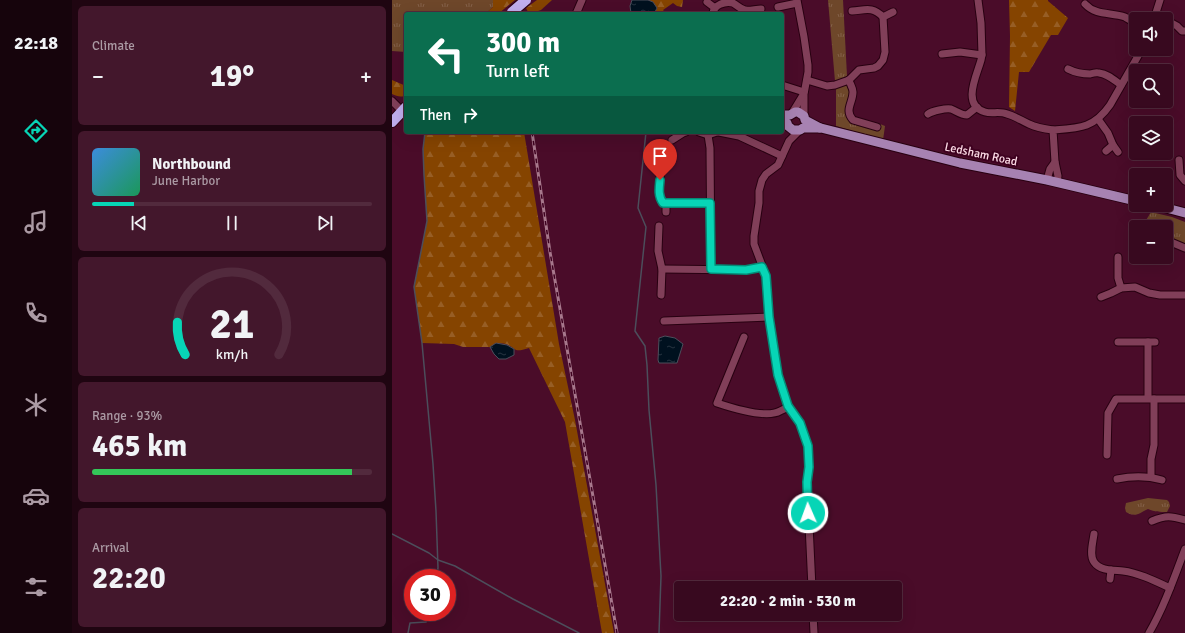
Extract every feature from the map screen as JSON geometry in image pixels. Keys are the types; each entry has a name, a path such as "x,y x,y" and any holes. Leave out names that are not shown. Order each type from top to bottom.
{"highway":[{"path":"511,12 526,0"},
{"path":"392,122 404,109"}],"main road":[{"name":"Ledsham Road","path":"803,124 798,112 787,119 793,130 803,124 960,163 1057,182 1129,199"},
{"path":"1173,210 1185,213"}],"street":[{"path":"577,12 582,0"},
{"path":"978,0 981,23 982,55 972,89 974,102 977,107 985,112 1006,113 1029,124 1054,130 1084,127 1104,114 1121,85 1129,76"},
{"path":"1156,12 1160,0"},
{"path":"778,6 797,1 808,65 804,93 803,124 789,141 778,165 764,176 762,180 759,191 760,203 754,244 766,276 769,317 778,375 788,406 800,423 808,446 809,467 807,482 812,581"},
{"path":"707,2 714,11 718,5 730,3 746,10 761,9"},
{"path":"1083,3 1098,13 1125,17 1129,20"},
{"path":"807,80 827,86 836,85 849,80 859,70 878,66 883,60 885,52 883,17 876,10 872,9 851,11"},
{"path":"883,17 893,12"},
{"path":"1173,24 1182,32"},
{"path":"940,54 960,52 982,55"},
{"path":"1070,73 1085,74 1098,72 1110,76 1121,85"},
{"path":"849,80 853,92 849,108 851,117 853,120 877,127"},
{"path":"784,87 804,93"},
{"path":"789,141 787,119 804,93"},
{"path":"392,101 404,109"},
{"path":"931,110 938,111 950,109 960,114 967,114 977,107"},
{"path":"1098,119 1108,133 1118,152"},
{"path":"1054,130 1055,162 1058,176 1057,182"},
{"path":"672,140 681,134"},
{"path":"705,134 711,134"},
{"path":"728,134 739,136 782,156"},
{"path":"708,135 710,148 711,269"},
{"path":"1106,151 1113,145"},
{"path":"1179,160 1182,168 1180,174 1185,181"},
{"path":"1047,180 1050,169 1055,162"},
{"path":"661,170 659,191 661,201 663,203 710,203"},
{"path":"666,203 666,212"},
{"path":"659,226 658,251 662,269 660,295"},
{"path":"1173,243 1185,248"},
{"path":"1118,258 1118,278 1121,288"},
{"path":"662,269 746,270 762,267"},
{"path":"1101,297 1121,288 1135,287 1149,293 1160,295 1185,295"},
{"path":"664,321 769,317"},
{"path":"744,337 717,403 738,410 769,414 780,412 788,406"},
{"path":"1118,342 1148,342 1154,445 1151,459 1151,477"},
{"path":"1107,455 1108,413 1116,399 1185,399"},
{"path":"1117,479 1151,477 1162,480"},
{"path":"1152,521 1168,516 1185,520"},
{"path":"1094,534 1092,556 1093,561 1099,567 1138,575 1170,588"},
{"path":"1149,633 1170,588 1185,549"},
{"path":"1110,579 1111,570"},
{"path":"813,621 814,633"}],"green space":[{"path":"392,0 493,0 493,7 487,12 404,12 404,52 392,51"},
{"path":"493,0 515,0 500,12 487,12 493,7"},
{"path":"537,0 552,0 541,10 535,12 528,12 526,8"},
{"path":"648,0 683,0 682,7 673,3 663,10 664,12 655,12 657,8 653,2"},
{"path":"828,0 843,0 847,76 841,80 835,81"},
{"path":"1009,0 1048,0 1068,18 1058,35 1051,35 1029,72 1019,72 1015,111 1009,107"},
{"path":"392,80 404,85 404,96 401,97 392,94"},
{"path":"846,84 851,97 852,122 874,130 876,130 880,124 885,126 883,140 836,126 836,88"},
{"path":"425,134 524,134 559,344 575,420 614,633 602,633 565,422 529,348 516,350 506,344 500,343 496,343 490,347 463,347 454,344 422,343 414,287 427,221 423,149"},
{"path":"1151,212 1185,222 1185,246 1173,240 1173,220 1146,220"},
{"path":"1148,498 1167,500 1170,506 1167,512 1158,512 1148,509 1132,515 1126,512 1126,503"}],"water":[{"path":"632,0 648,0 653,2 657,8 655,12 631,12 630,6"},
{"path":"665,336 675,338 683,344 677,363 659,363 659,338"},
{"path":"496,343 507,345 514,349 514,355 506,359 499,359 490,347"}],"waterway":[{"path":"425,134 423,149 427,221 414,287 422,343 433,464 438,569"},
{"path":"646,134 638,208 646,227 635,331 645,346 647,365 661,576 659,633"},
{"path":"392,534 429,553 438,560 455,566 513,599 579,633"},
{"path":"408,633 410,623 426,621"}],"railway":[{"path":"519,0 520,12"},
{"path":"532,134 550,252 617,633"}],"route":[{"path":"660,180 659,191 661,201 663,203 710,203 711,269 746,270 762,267 766,276 769,317 778,375 788,406 800,423 808,446 808,513"}]}
